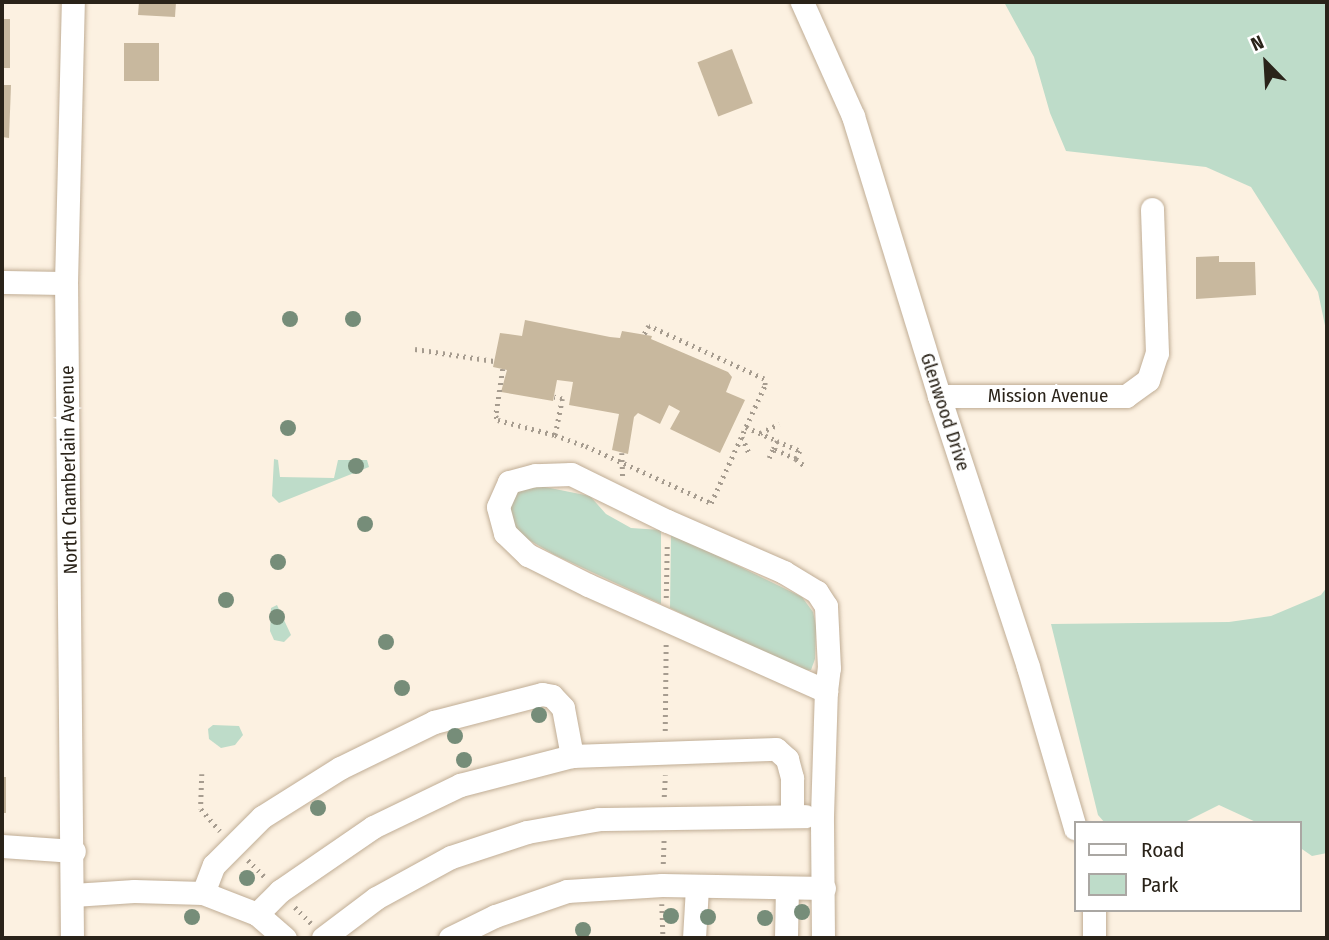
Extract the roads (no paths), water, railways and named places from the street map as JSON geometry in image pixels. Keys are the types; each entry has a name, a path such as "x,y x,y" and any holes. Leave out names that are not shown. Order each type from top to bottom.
{"street":[{"name":"North Chamberlain Avenue","path":"72,938 74,851 66,283 73,2"},
{"name":"Glenwood Drive","path":"802,2 853,116 939,396 1028,667 1074,825"},
{"name":"Mission Avenue","path":"939,396 1126,396 1148,380 1157,353 1152,209"},
{"path":"2,282 66,283"},
{"path":"823,938 822,816 826,691 830,668 828,616 826,606 817,592 784,572 571,474 535,475 509,482 498,507 505,533 528,555 588,585 826,691"},
{"path":"203,893 214,865 262,817 340,768 434,722 542,694 552,696 563,708 572,755"},
{"path":"257,914 280,891 373,827 460,785 572,755 776,749 787,759 792,778 792,816"},
{"path":"323,938 376,898 451,857 527,832 600,819 822,816"},
{"path":"2,846 74,851"},
{"path":"450,938 495,916 567,891 662,885 824,888"},
{"path":"694,938 697,887"},
{"path":"786,938 787,888"},
{"path":"73,895 134,891 203,893 257,914 285,938"},
{"path":"1094,912 1094,938"}]}
